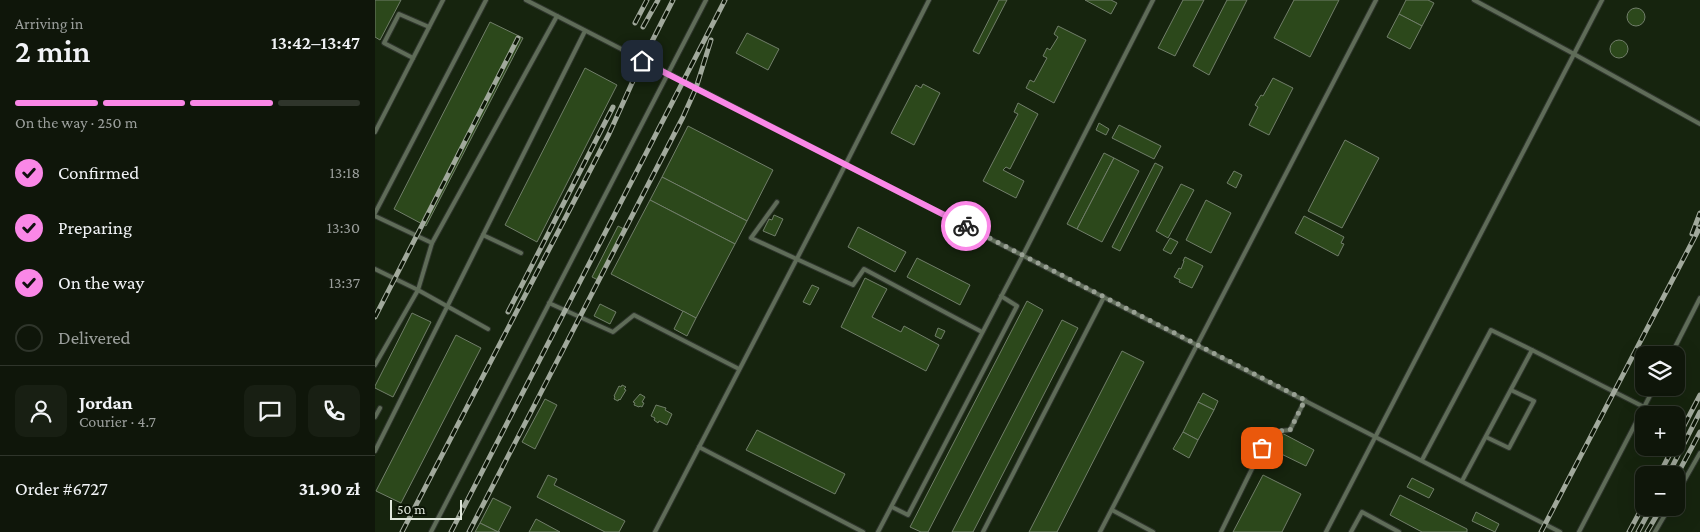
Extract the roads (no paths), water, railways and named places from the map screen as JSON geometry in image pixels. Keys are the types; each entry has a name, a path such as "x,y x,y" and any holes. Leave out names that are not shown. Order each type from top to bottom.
{"lane":[{"path":"375,132 443,0"},
{"path":"432,243 375,215 487,0"},
{"path":"526,0 1376,436 1559,532"},
{"path":"431,532 706,0"},
{"path":"655,532 929,0"},
{"path":"878,532 1023,255 1153,0"},
{"path":"1100,532 1376,0"},
{"path":"1474,0 1700,124"},
{"path":"1326,532 1602,0"},
{"path":"413,58 384,43 399,14 429,27"},
{"path":"375,365 418,290 432,243 557,16"},
{"path":"375,451 585,31"},
{"path":"777,202 751,238 853,285 864,269 982,332"},
{"path":"483,235 521,253"},
{"path":"375,269 418,290 488,329"},
{"path":"891,507 908,515 1017,306 1001,296"},
{"path":"983,532 1104,297"},
{"path":"1676,346 1700,298"},
{"path":"549,303 613,332 634,314 739,369"},
{"path":"1421,460 1491,330 1642,406"},
{"path":"1463,481 1532,350"},
{"path":"1486,436 1509,448 1534,401 1511,390"},
{"path":"1221,532 1270,432 1290,430 1305,400"},
{"path":"375,417 380,408"},
{"path":"1579,532 1635,424"},
{"path":"699,447 863,532"},
{"path":"1685,479 1700,453"},
{"path":"1112,510 1153,532"},
{"path":"1351,532 1362,512 1399,532"},
{"path":"1655,532 1664,516"}],"railway":[{"path":"635,23 647,0"},
{"path":"643,27 658,0"},
{"path":"402,532 609,134 642,61 673,0"},
{"path":"451,532 725,0"},
{"path":"375,317 518,38"},
{"path":"469,532 683,117 696,88 711,40"},
{"path":"508,312 613,107"},
{"path":"1692,234 1700,213"},
{"path":"1541,532 1700,227"},
{"path":"1685,424 1700,395"},
{"path":"1673,466 1700,412"},
{"path":"1682,466 1700,432"},
{"path":"1664,466 1669,456"},
{"path":"1629,532 1638,516"},
{"path":"1638,532 1647,516"},
{"path":"1647,532 1656,516"}]}
